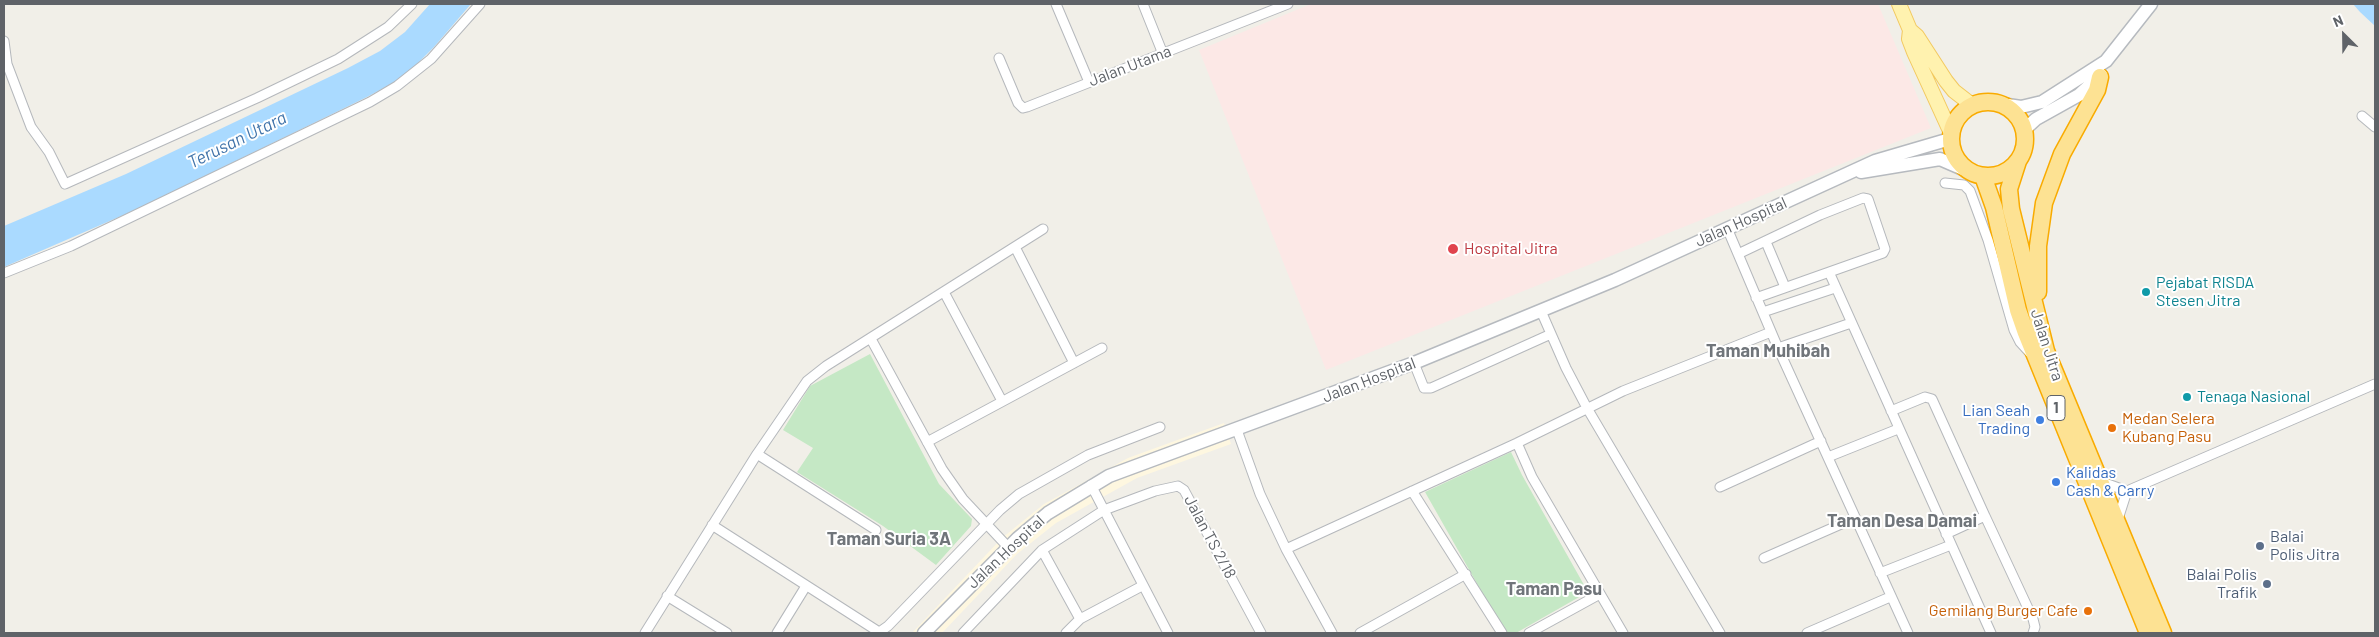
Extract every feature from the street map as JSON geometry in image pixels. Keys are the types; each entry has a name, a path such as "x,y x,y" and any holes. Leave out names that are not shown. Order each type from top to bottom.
{"highway":[{"path":"2038,325 2037,255 2044,203 2062,154 2096,90 2100,77"},
{"path":"1950,136 1958,116 1972,105 1992,102 2001,104 2016,114 2024,130"},
{"name":"1","path":"2018,161 2024,146 2024,130"},
{"name":"1","path":"1950,136 1955,158 1976,174"},
{"path":"1976,174 1999,175 2018,161"},
{"name":"Jalan Jitra","path":"2018,161 2009,188 2011,209 2038,325 2049,359 2098,480 2163,633"},
{"name":"Jalan Jitra","path":"1976,174 1994,207 2018,310 2148,633"}],"main road":[{"name":"1","path":"1898,4 1910,30 1917,36 1954,91 1972,105"},
{"name":"1","path":"1910,30 1909,40 1950,136"}],"street":[{"path":"4,41 7,64 31,126 49,152 64,184 257,98 338,59 388,27 412,4"},
{"path":"4,273 78,243 377,98 402,82 431,59 480,4"},
{"path":"1056,4 1090,82"},
{"path":"1143,4 1163,54"},
{"name":"Jalan Utama","path":"999,58 1018,102 1023,108 1044,102 1288,4"},
{"path":"2024,130 2036,119 2079,94 2100,77 2106,61 2151,4"},
{"path":"2001,104 2021,107 2042,102 2106,61"},
{"path":"2362,116 2375,127"},
{"name":"Jalan Hospital","path":"924,633 1008,547 1048,513 1091,485 1129,468 1237,430 1414,363 1541,311 1848,175 1875,161 1950,136"},
{"name":"Jalan Hospital","path":"1848,175 1934,159 1946,160 1976,174"},
{"path":"1945,183 1964,185 1970,192 1988,240 2014,330 2023,347 2036,358"},
{"path":"1738,254 1820,214 1866,198 1885,249 1880,255 1756,298"},
{"path":"1727,228 1778,348 1908,633"},
{"path":"645,633 757,454 807,380 826,366 1043,229"},
{"path":"1766,242 1785,287"},
{"path":"1015,247 1074,363"},
{"path":"1829,272 1991,633"},
{"path":"1763,312 1835,288"},
{"path":"944,292 1002,401"},
{"path":"1541,311 1587,408 1720,633"},
{"path":"1778,348 1851,323"},
{"path":"1286,549 1656,377 1771,332"},
{"path":"1414,363 1424,388 1432,388 1551,334"},
{"path":"871,339 955,489 1008,547"},
{"path":"927,442 1102,348"},
{"path":"2098,480 2110,487 2127,491 2375,384"},
{"path":"1891,411 1925,397 1932,399 2032,619 2035,627 2033,633"},
{"path":"712,525 878,633 888,626 986,524 1019,494 1064,467 1098,450 1160,427"},
{"path":"1828,457 1898,429"},
{"path":"1237,430 1260,494 1286,549 1332,633"},
{"path":"1720,487 1821,441"},
{"path":"1517,443 1532,477 1623,633"},
{"path":"757,454 876,530"},
{"path":"1091,485 1168,633"},
{"name":"Jalan TS 2/18","path":"1104,510 1171,486 1182,487 1262,633"},
{"path":"1412,491 1502,633"},
{"path":"2118,526 2120,510 2127,491"},
{"path":"966,632 1042,550 1104,510"},
{"path":"1946,534 1986,516"},
{"path":"1764,558 1855,518"},
{"path":"1880,573 1951,545"},
{"path":"1042,550 1080,619"},
{"path":"1360,633 1466,574"},
{"path":"777,633 806,586"},
{"path":"1066,633 1080,619 1142,586"},
{"path":"1530,633 1600,594"},
{"path":"667,596 727,633"},
{"path":"1807,633 1890,597"}],"shaded area":[{"name":"Hospital Jitra","path":"1311,4 1878,4 1931,128 1326,370 1199,50"},
{"path":"1224,423 1231,444 1137,478 1056,523 1017,554 942,633 912,633 1002,538 1044,504 1128,458"}],"green space":[{"path":"870,354 939,484 972,519 971,526 936,565 883,526 797,472 813,448 783,430 810,386"},
{"path":"1511,452 1588,592 1516,633 1505,633 1425,492"}],"water":[{"name":"Terusan Utara","path":"430,4 471,4 434,47 404,77 142,207 4,267 4,226 126,174 348,68 380,51 405,32"},
{"path":"2353,4 2375,4 2375,26 2360,12"}],"place":[{"name":"Hospital Jitra","path":"1453,249"},
{"name":"Pejabat RISDA Stesen Jitra","path":"2146,292"},
{"name":"Tenaga Nasional","path":"2187,397"},
{"name":"Lian Seah Trading","path":"2040,420"},
{"name":"Medan Selera Kubang Pasu","path":"2112,428"},
{"name":"Kalidas Cash & Carry","path":"2056,482"},
{"name":"Balai Polis Jitra","path":"2260,546"},
{"name":"Balai Polis Trafik","path":"2267,584"},
{"name":"Gemilang Burger Cafe","path":"2088,611"}],"district":[{"name":"Taman Muhibah","path":"1768,351"},
{"name":"Taman Desa Damai","path":"1902,521"},
{"name":"Taman Suria 3A","path":"889,539"},
{"name":"Taman Pasu","path":"1554,589"}]}
